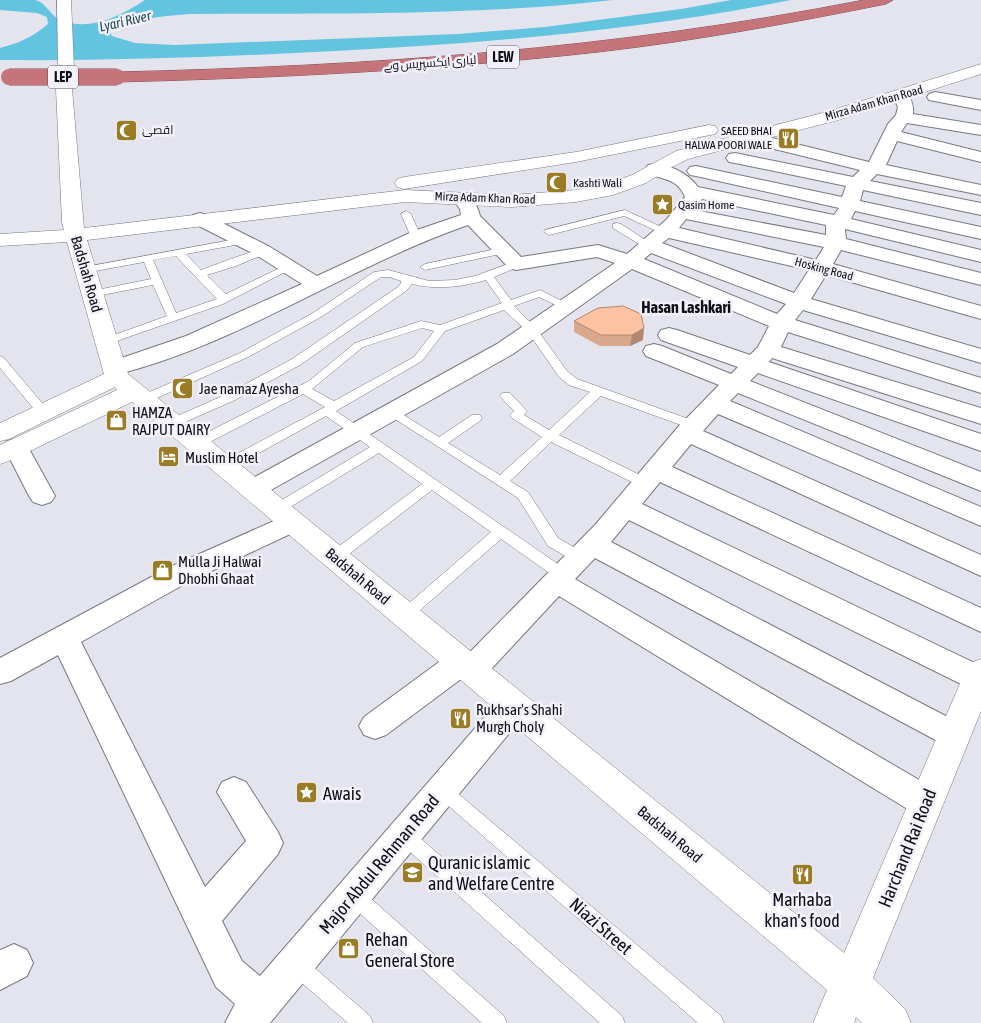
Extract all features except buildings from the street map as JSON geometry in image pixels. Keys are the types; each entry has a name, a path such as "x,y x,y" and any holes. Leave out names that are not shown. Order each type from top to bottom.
{"highway":[{"name":"لیاری ایکسپریس وے","path":"4,77 117,77 329,70 529,55 723,30 886,0"}],"main road":[{"name":"Badshah Road","path":"64,0 66,68 64,89 74,228 88,282 123,375 172,422 851,984 892,1023"},
{"name":"Mirza Adam Khan Road","path":"0,240 74,228 356,190 596,153 724,127 829,102 981,53"},
{"name":"Mirza Adam Khan Road","path":"0,225 74,228 200,219 405,196 512,201 576,196 606,191 639,179 654,169 682,156 706,148 752,138 786,127 876,159 949,80 981,69"},
{"path":"5,445 43,412 123,375"},
{"path":"5,445 123,375"},
{"name":"Harchand Rai Road","path":"833,1023 980,675"}],"street":[{"path":"949,80 981,90"},
{"path":"935,97 981,105"},
{"path":"375,726 466,666 560,578 625,507 690,429 761,358 781,323 799,302 821,267 876,159 981,119"},
{"path":"786,127 822,137"},
{"path":"682,213 981,130"},
{"path":"752,138 876,159 981,172"},
{"path":"839,142 981,209"},
{"path":"654,169 684,180 690,185 694,181 876,159 981,143"},
{"path":"735,158 876,159 981,157"},
{"path":"876,159 981,190"},
{"path":"876,159 981,233"},
{"path":"876,159 981,256"},
{"path":"876,159 981,279"},
{"path":"253,489 505,349 630,261 673,224 694,196 694,181"},
{"path":"461,198 469,208 471,218 501,251 516,264 598,250 630,261 781,323 981,386"},
{"path":"123,375 289,299 316,284 370,268 416,237 471,218"},
{"path":"200,219 264,252 316,284"},
{"path":"656,238 799,302 981,356"},
{"name":"Hosking Road","path":"656,238 821,267 981,313"},
{"path":"981,416 761,358 661,343 735,383 981,482"},
{"path":"761,358 981,443"},
{"path":"714,403 981,518"},
{"path":"690,429 981,566"},
{"path":"5,445 42,496"},
{"path":"650,477 981,621"},
{"path":"625,507 980,675"},
{"path":"0,672 285,516"},
{"path":"586,550 954,735"},
{"path":"560,578 926,802"},
{"path":"64,637 251,1016"},
{"name":"Major Abdul Rehman Road","path":"251,1016 514,705"},
{"path":"202,918 266,843 234,792"}],"lane":[{"path":"549,232 625,213 656,238"},
{"path":"406,214 416,237"},
{"path":"617,226 656,238"},
{"path":"88,282 147,258 242,241"},
{"path":"425,267 501,251"},
{"path":"199,274 264,252"},
{"path":"179,253 224,299"},
{"path":"147,258 173,318"},
{"path":"123,375 244,355 317,315 370,268 422,283 452,284 469,283 516,264"},
{"path":"123,375 173,318 224,299 290,267"},
{"path":"488,276 508,304 510,310 532,330 562,374 573,382 690,429"},
{"path":"172,422 231,397 296,362 402,289 408,284 405,278"},
{"path":"88,282 157,281"},
{"path":"225,466 387,378 418,359 441,329 540,293 566,306"},
{"path":"197,443 313,384 359,345 422,324 441,329"},
{"path":"334,336 359,345"},
{"path":"0,360 43,412"},
{"path":"303,389 331,409 355,432 500,532 560,578"},
{"path":"501,481 599,391"},
{"path":"506,396 521,411 516,415 550,436 650,477"},
{"path":"390,412 523,495 553,542 586,550"},
{"path":"439,443 476,418"},
{"path":"285,516 378,448"},
{"path":"335,557 431,484"},
{"path":"405,615 500,532"},
{"name":"Niazi Street","path":"442,790 714,1023"},
{"path":"404,835 615,1023"},
{"path":"353,895 497,1023"},
{"path":"295,964 363,1023"}],"water":[{"name":"Lyari River","path":"0,0 39,1 58,19 80,24 103,21 115,17 145,0 613,0 508,9 455,11 189,14 137,21 117,27 110,32 112,36 135,43 174,45 458,34 545,27 681,9 731,0 791,0 621,27 450,44 251,55 126,59 0,60 0,48 26,39 48,24 47,17 37,13 0,10"}],"place":[{"name":"اقصیٰ","path":"126,130"},
{"name":"SAEED BHAI HALWA POORI WALE","path":"788,138"},
{"name":"Kashti Wali","path":"557,183"},
{"name":"Qasim Home","path":"662,205"},
{"name":"Jae namaz Ayesha","path":"183,388"},
{"name":"HAMZA RAJPUT DAIRY","path":"116,421"},
{"name":"Muslim Hotel","path":"169,457"},
{"name":"Mulla Ji Halwai Dhobhi Ghaat","path":"162,570"},
{"name":"Rukhsar's Shahi Murgh Choly","path":"460,718"},
{"name":"Awais","path":"307,793"},
{"name":"Quranic islamic and Welfare Centre","path":"412,872"},
{"name":"Marhaba khan's food","path":"802,874"},
{"name":"Rehan General Store","path":"349,949"}],"district":[{"name":"Hasan Lashkari","path":"686,307"}]}
